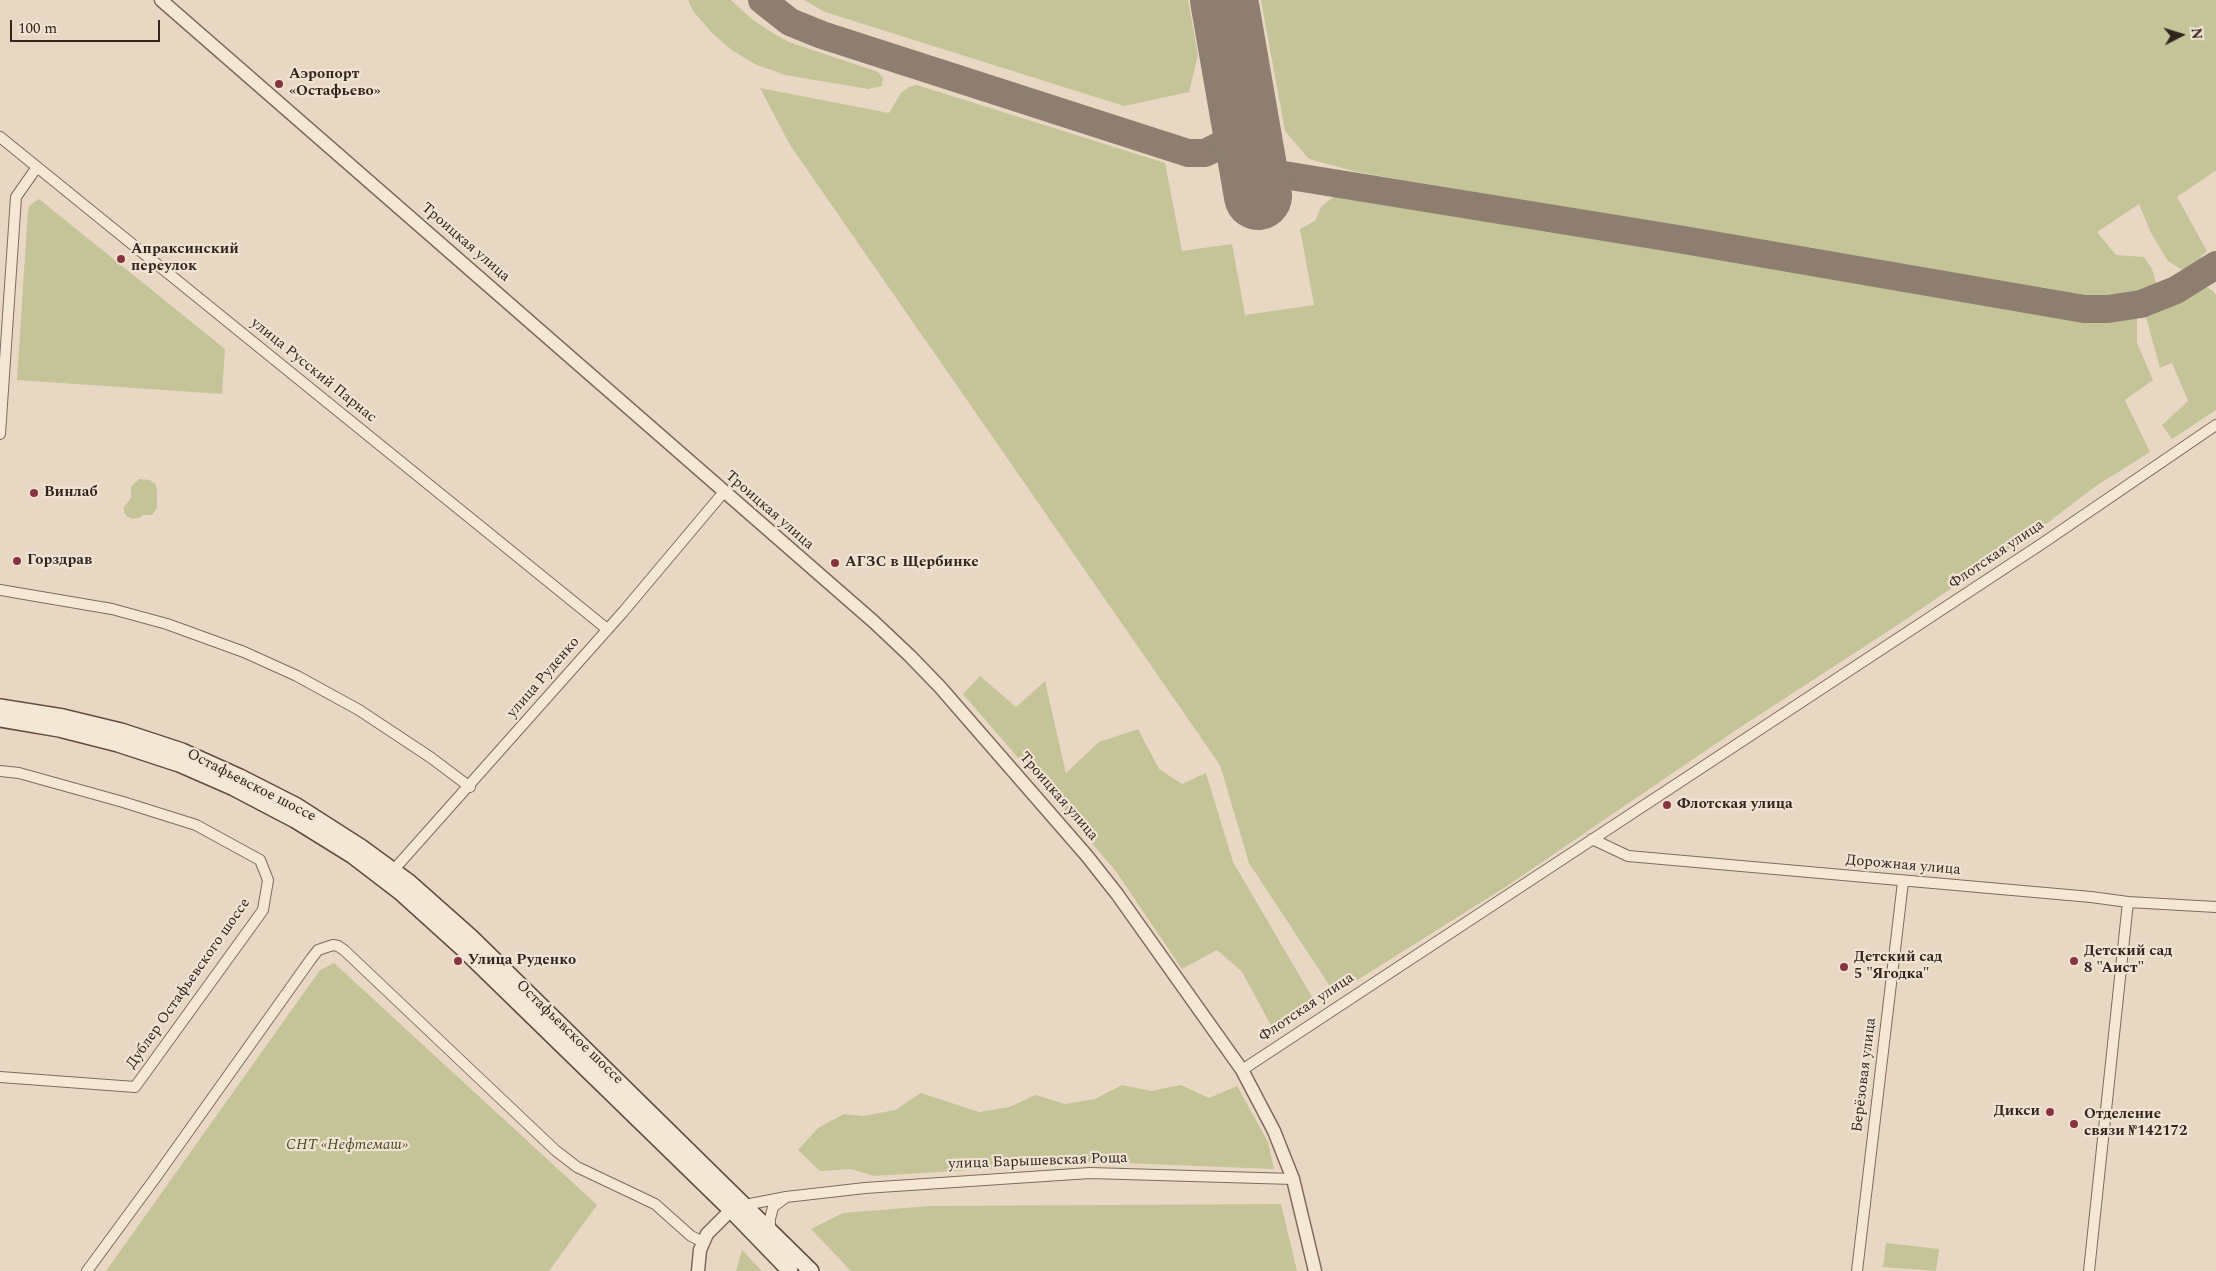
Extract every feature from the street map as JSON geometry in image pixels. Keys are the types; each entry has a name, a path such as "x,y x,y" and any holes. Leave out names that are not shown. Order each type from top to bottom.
{"main road":[{"name":"Остафьевское шоссе","path":"0,707 71,719 121,731 182,751 240,777 297,806 361,846 462,948 731,1210 790,1271"},
{"name":"Остафьевское шоссе","path":"0,719 59,729 118,744 179,764 234,788 296,820 353,856 389,875 471,937 811,1271"}],"street":[{"name":"Троицкая улица","path":"161,0 584,368 723,493 874,622 940,687 1087,856 1117,894 1242,1070 1274,1131 1293,1179 1315,1271"},
{"name":"улица Русский Парнас","path":"0,137 607,629"},
{"path":"0,434 16,197 37,167"},
{"name":"Флотская улица","path":"1242,1070 2043,543 2216,425"},
{"name":"улица Руденко","path":"389,875 470,787 723,493"},
{"path":"0,590 112,609 167,624 244,652 297,676 359,710 430,756 470,787"},
{"name":"Дублер Остафьевского шоссе","path":"0,771 19,773 196,825 260,860 268,880 263,910 135,1087 0,1077"},
{"name":"Дорожная улица","path":"1592,839 1628,856 1903,882 2091,897 2128,902 2216,907"},
{"name":"Берёзовая улица","path":"1857,1271 1903,882"},
{"path":"2090,1271 2128,902"},
{"path":"87,1271 310,959 318,950 333,945 344,950 555,1150 577,1166 655,1204 691,1236 703,1242"},
{"name":"улица Барышевская Роща","path":"698,1271 698,1259 703,1242 721,1219 731,1210 745,1205 786,1197 865,1188 1090,1173 1293,1179"},
{"path":"770,1230 773,1207 786,1197"}],"green space":[{"path":"688,0 731,0 753,20 789,42 878,72 883,78 882,86 868,89 785,75 757,65 733,51 712,33 693,11"},
{"path":"804,0 1188,0 1198,55 1189,92 1124,106 825,12"},
{"path":"1261,0 2216,0 2216,173 2215,171 2177,197 2207,251 2201,256 2202,259 2184,271 2168,261 2151,233 2139,204 2097,232 2116,255 2144,257 2152,269 2157,286 2126,294 2090,297 1357,172 1309,159 1285,131"},
{"path":"917,85 1165,163 1182,251 1232,244 1245,315 1314,305 1300,229 1315,221 1321,207 1342,190 2084,315 2137,313 2137,343 2153,380 2125,400 2150,452 2096,486 2046,524 1896,626 1736,730 1507,886 1335,994 1249,863 1220,765 790,145 760,88 889,113 901,93 909,87"},
{"path":"39,199 225,349 222,394 17,380 28,210 30,205"},
{"path":"2201,284 2216,295 2216,410 2172,439 2162,425 2188,401 2172,363 2160,368 2144,310"},
{"path":"139,479 150,480 155,484 157,489 157,508 152,515 144,515 133,519 124,513 124,507 131,498 131,487"},
{"path":"980,676 1016,707 1045,681 1066,773 1099,742 1138,729 1159,769 1182,784 1206,773 1233,862 1315,1002 1272,1027 1242,972 1217,950 1182,969 1115,870 963,694"},
{"name":"СНТ «Нефтемаш»","path":"334,963 597,1205 549,1271 106,1271 320,970"},
{"path":"1122,1085 1151,1091 1181,1085 1209,1098 1237,1086 1268,1142 1274,1169 1098,1162 874,1176 851,1169 820,1171 798,1150 818,1128 844,1114 863,1116 895,1110 921,1093 979,1112 1009,1107 1036,1095 1065,1104 1095,1099"},
{"path":"1281,1204 1297,1271 851,1271 811,1229 843,1213 930,1206"},
{"path":"1886,1243 1939,1249 1936,1271 1883,1267"},
{"path":"742,1250 762,1271 736,1271"}],"taxiway":[{"path":"762,0 790,22 822,35 1188,153 1205,153 1225,143 1233,134 1240,120 1243,105"},
{"path":"1252,157 1273,172 1284,175 1678,239 2084,309 2108,309 2141,304 2176,290 2216,265"}],"runway":[{"path":"1224,0 1258,196"}],"place":[{"name":"Аэропорт «Остафьево»","path":"279,84"},
{"name":"Апраксинский переулок","path":"121,259"},
{"name":"Винлаб","path":"34,493"},
{"name":"Горздрав","path":"17,561"},
{"name":"АГЗС в Щербинке","path":"835,563"},
{"name":"Флотская улица","path":"1667,805"},
{"name":"Улица Руденко","path":"458,961"},
{"name":"Детский сад 8 \"Аист\"","path":"2074,961"},
{"name":"Детский сад 5 \"Ягодка\"","path":"1844,967"},
{"name":"Дикси","path":"2050,1112"},
{"name":"Отделение связи №142172","path":"2074,1124"}]}
